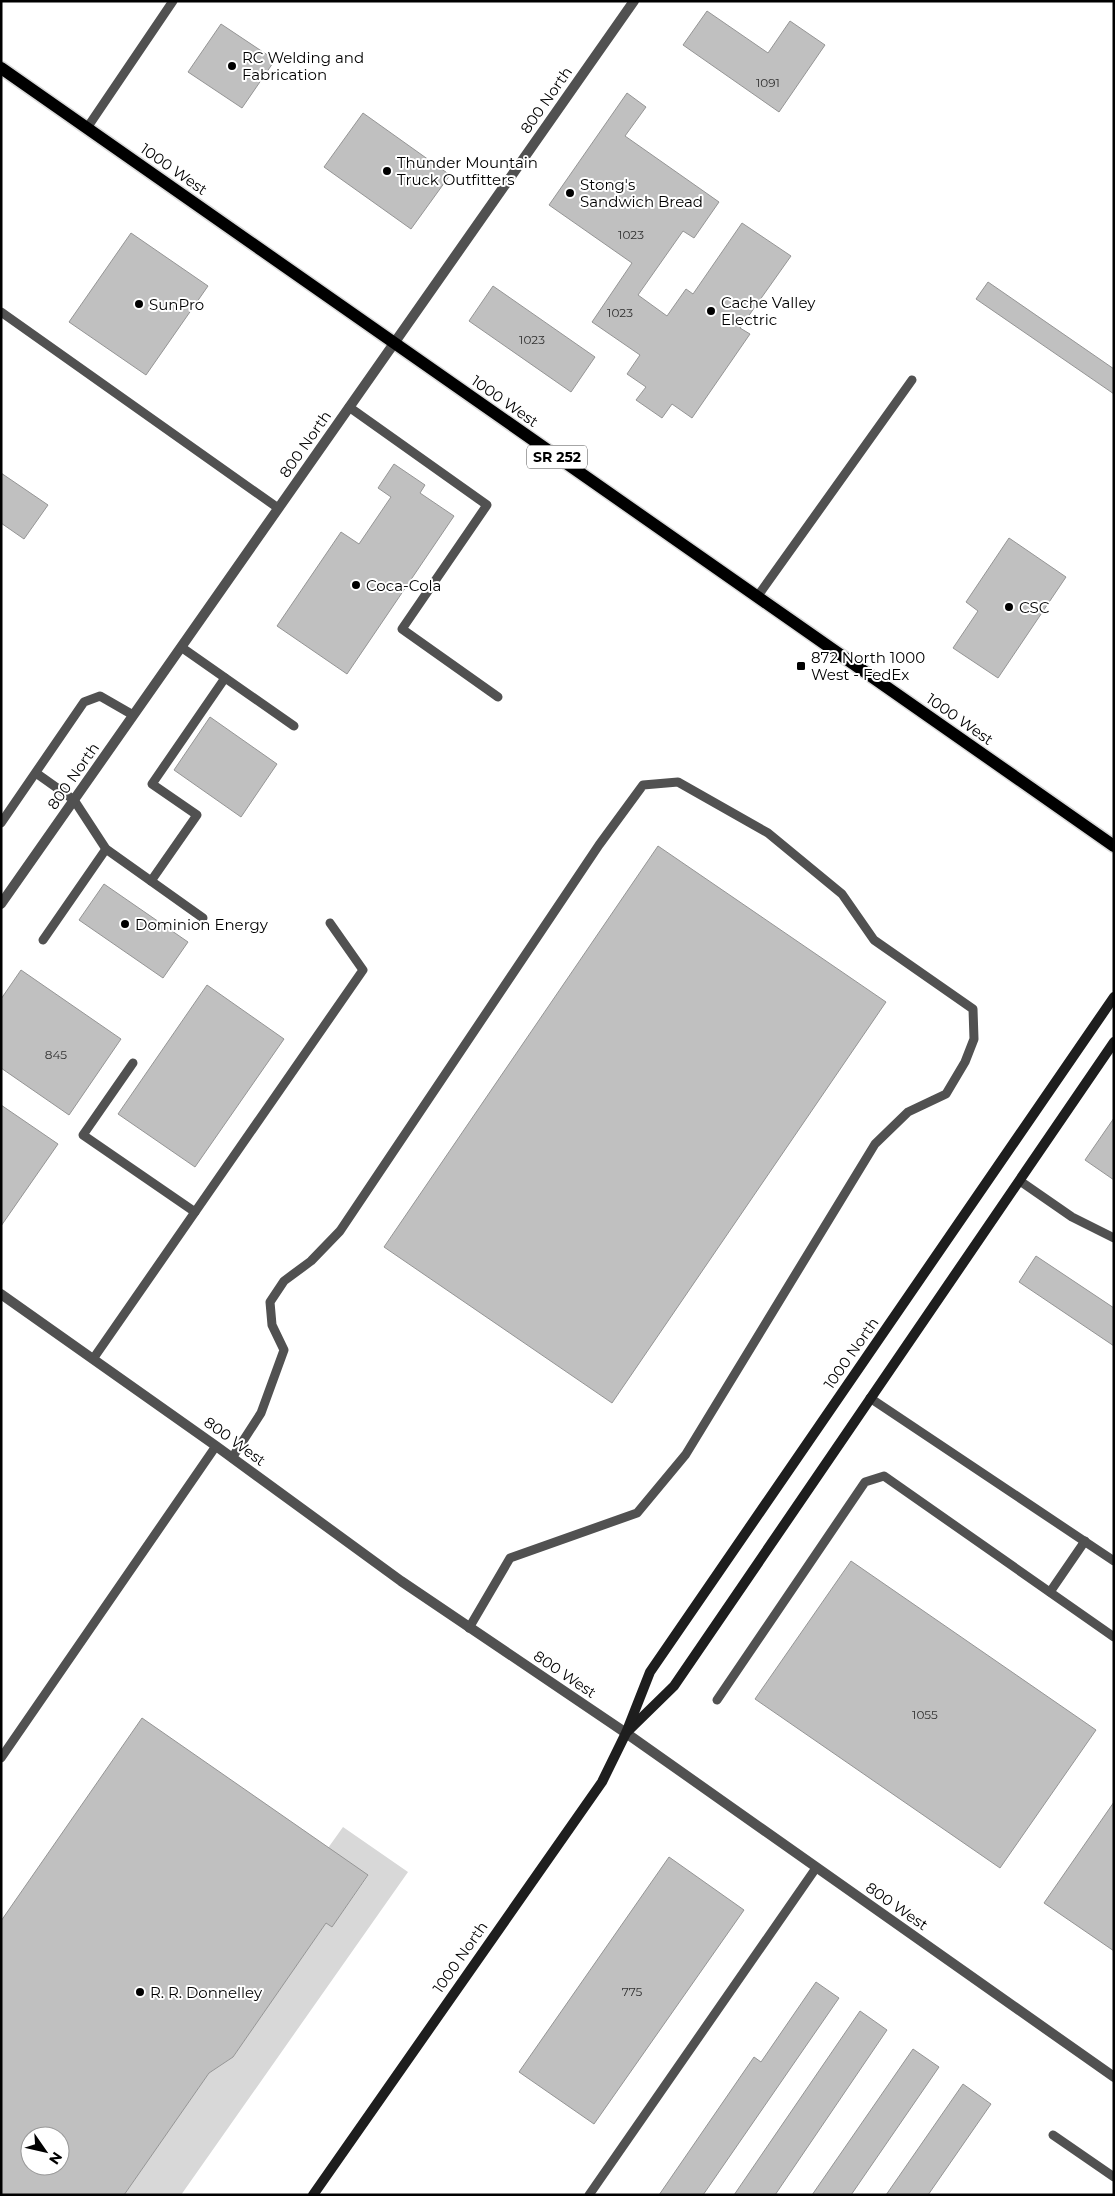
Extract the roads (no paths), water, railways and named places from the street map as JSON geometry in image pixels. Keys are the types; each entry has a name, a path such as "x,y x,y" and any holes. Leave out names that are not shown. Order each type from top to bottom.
{"main road":[{"name":"1000 West","path":"1,68 1114,846"}],"street":[{"name":"800 North","path":"1,904 634,1"},
{"name":"1000 North","path":"313,2195 602,1782 626,1733 650,1672 1114,997"},
{"name":"1000 North","path":"626,1733 674,1686 1114,1042"},
{"name":"800 West","path":"1,1294 468,1628 626,1733 1114,2077"}],"lane":[{"path":"87,128 173,1"},
{"path":"1,312 278,508"},
{"path":"757,597 912,380"},
{"path":"350,407 487,505 402,629 498,697"},
{"path":"181,647 294,726"},
{"path":"151,881 196,815 152,784 225,678"},
{"path":"1,823 84,702 100,696 133,715"},
{"path":"36,772 74,800 106,849 203,918"},
{"path":"232,1458 261,1413 284,1350 272,1325 270,1302 284,1281 311,1261 340,1231 599,845 643,785 678,782 768,833 842,894 874,940 973,1009 974,1039 965,1062 946,1094 908,1112 875,1144 686,1454 637,1513 510,1558 468,1628"},
{"path":"43,940 106,849"},
{"path":"93,1359 363,970 330,924"},
{"path":"133,1062 83,1135 195,1212"},
{"path":"1020,1181 1072,1217 1114,1238"},
{"path":"870,1398 1114,1561"},
{"path":"1,1758 216,1446"},
{"path":"717,1700 865,1482 884,1476 1114,1637"},
{"path":"1050,1592 1085,1541"},
{"path":"589,2195 816,1868"},
{"path":"1053,2136 1114,2177"}],"place":[{"name":"RC Welding and Fabrication","path":"232,66"},
{"name":"Thunder Mountain Truck Outfitters","path":"387,171"},
{"name":"Stong's Sandwich Bread","path":"570,193"},
{"name":"SunPro","path":"139,304"},
{"name":"Cache Valley Electric","path":"711,311"},
{"name":"Coca-Cola","path":"356,585"},
{"name":"CSC","path":"1009,607"},
{"name":"872 North 1000 West - FedEx","path":"801,666"},
{"name":"Dominion Energy","path":"125,924"},
{"name":"R. R. Donnelley","path":"140,1992"}]}
